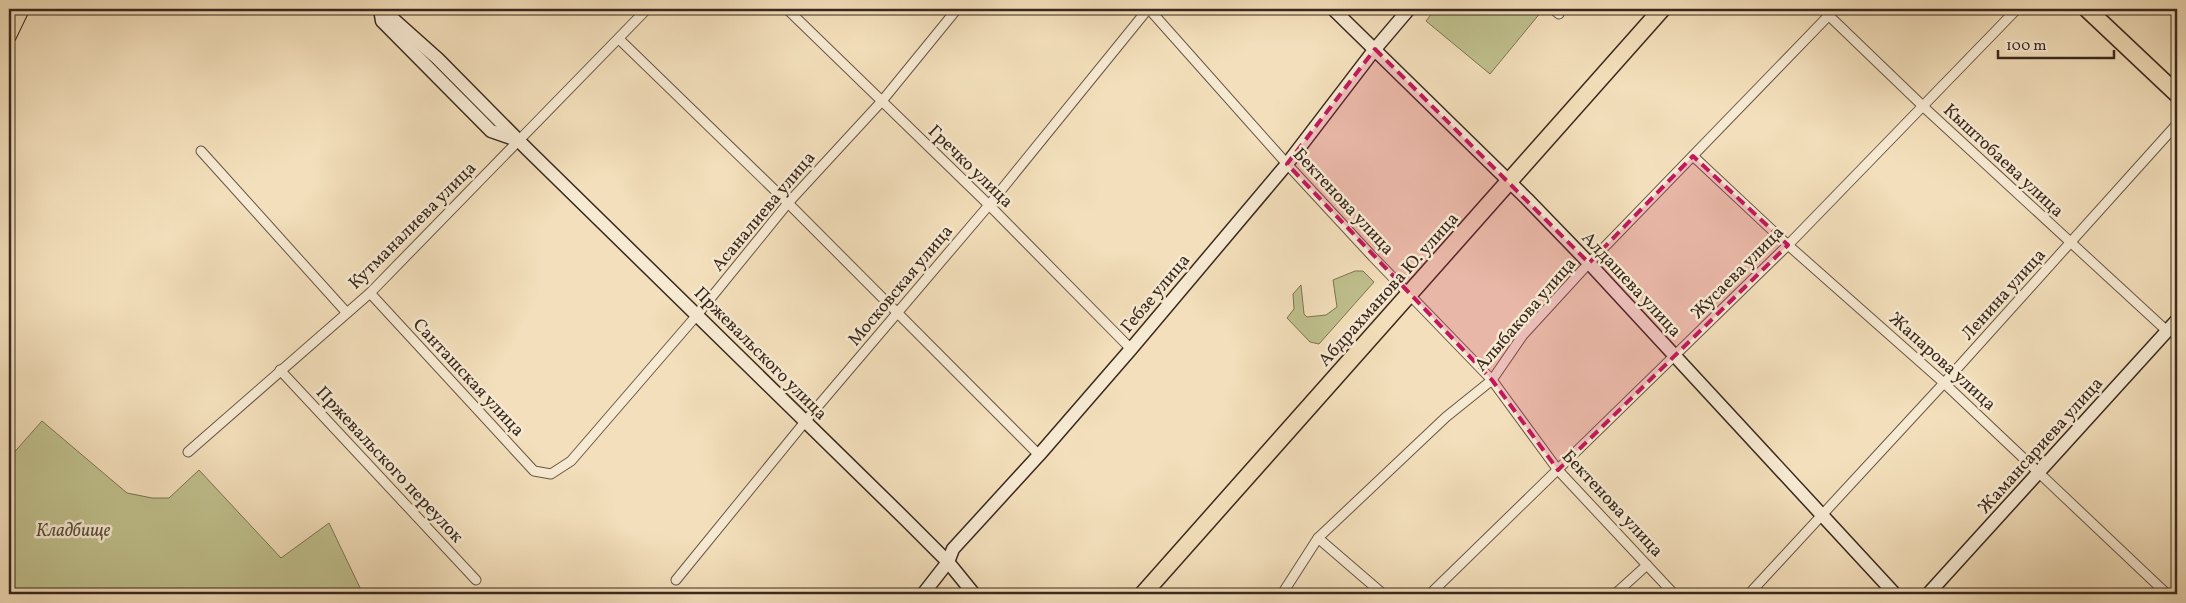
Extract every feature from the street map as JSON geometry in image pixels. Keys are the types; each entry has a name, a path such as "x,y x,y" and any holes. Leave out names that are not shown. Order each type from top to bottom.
{"highway":[{"name":"Абдрахманова Ю. улица","path":"1143,594 1662,9"},
{"path":"2087,9 2177,94"}],"main road":[{"path":"9,36 22,9"},
{"name":"Пржевальского улица","path":"381,9 438,59 519,141 948,562 974,594"},
{"name":"Алдашева улица","path":"1333,9 1509,182 1589,264 1895,594"},
{"name":"Гебзе улица","path":"923,594 948,562 953,548 1039,455 1131,349 1287,164 1375,49 1409,9"},
{"name":"Жамансариева улица","path":"1928,594 2177,320"}],"street":[{"name":"Кутманалиева улица","path":"188,452 370,293 619,39 646,9"},
{"name":"Гречко улица","path":"787,9 989,205 1131,349"},
{"name":"Асаналиева улица","path":"551,474 571,461 697,315 788,202 882,101 958,9"},
{"name":"Бектенова улица","path":"1149,9 1287,164 1492,380 1558,470 1674,594"},
{"name":"Московская улица","path":"676,580 805,422 989,205 1149,9"},
{"name":"Жусаева улица","path":"1430,594 1788,245 2017,9"},
{"name":"Кыштобаева улица","path":"1828,11 1922,106 2167,331"},
{"name":"Алыбакова улица","path":"1282,594 1318,538 1446,418 1492,380 1523,335 1828,11"},
{"path":"619,39 788,202 1039,455"},
{"name":"Ленина улица","path":"1749,594 1944,383 2177,124"},
{"path":"201,151 347,312"},
{"name":"Жапарова улица","path":"1693,156 1788,245 2040,471 2167,594"},
{"name":"Санташская улица","path":"370,293 534,471 551,474"},
{"name":"Пржевальского переулок","path":"280,370 476,580"},
{"path":"1318,538 1383,594"},
{"path":"1615,594 1647,565"},
{"path":"2173,594 2177,590"}],"highlighted area":[{"path":"1375,49 1589,263 1693,156 1788,245 1558,470 1492,380 1287,164"}],"green space":[{"path":"1435,9 1538,9 1541,12 1490,74 1426,21"},
{"path":"1355,271 1363,271 1374,282 1319,344 1310,342 1287,318 1294,309 1293,294 1301,285 1304,314 1307,317 1326,315 1337,307 1333,280"},
{"name":"Кладбище","path":"42,421 127,493 152,498 169,498 199,470 281,558 329,523 363,594 9,594 9,458"}]}
